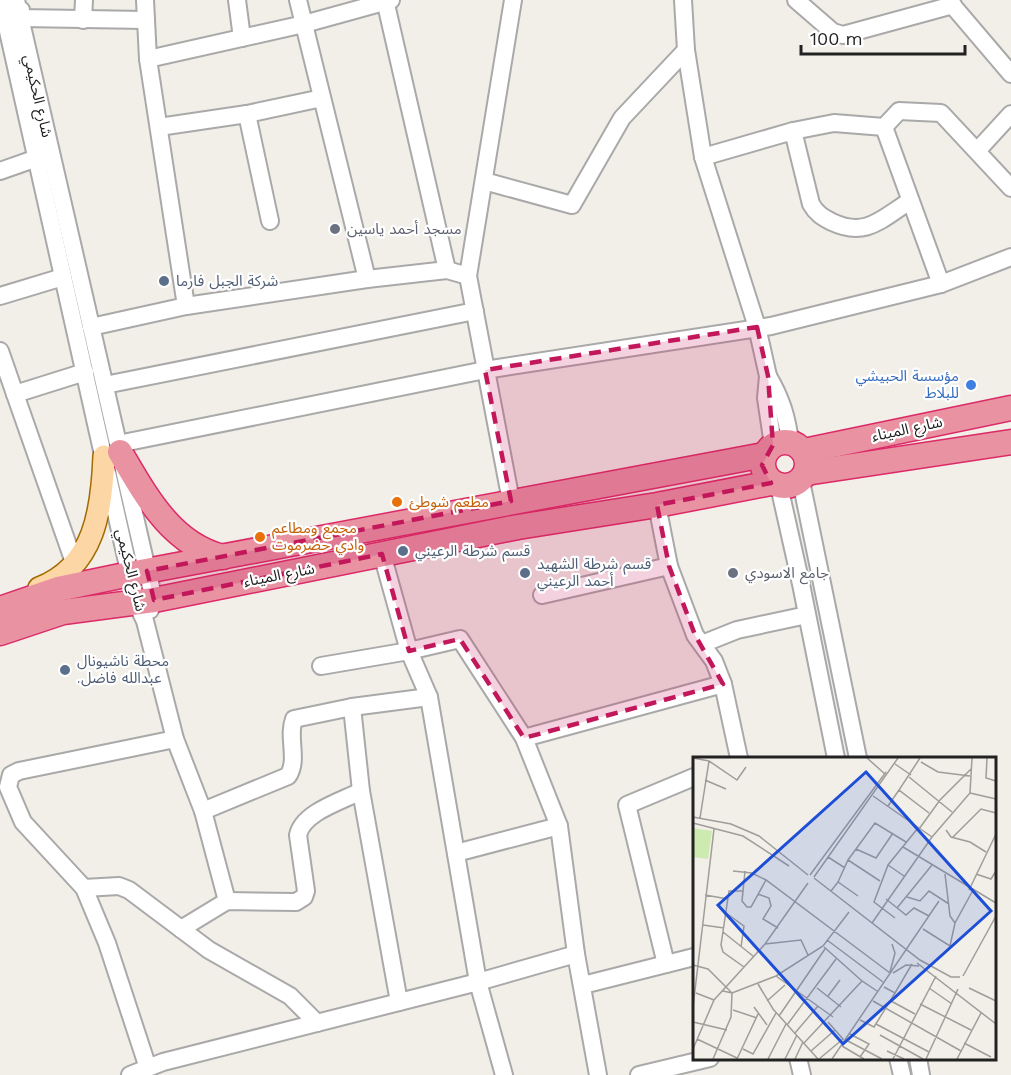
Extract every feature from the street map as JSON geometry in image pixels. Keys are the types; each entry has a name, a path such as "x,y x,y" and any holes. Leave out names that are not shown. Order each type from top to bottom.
{"highway":[{"name":"شارع الميناء","path":"0,633 63,612 145,608 382,554 518,527 657,505 786,464 1011,408"},
{"name":"شارع الميناء","path":"0,609 58,589 511,501 786,464 1011,442"},
{"path":"114,451 160,515 181,537 204,552 225,558"}],"main road":[{"path":"25,594 49,585 75,565 92,538 114,451"},
{"name":"شارع الميناء","path":"0,599 58,589"}],"street":[{"name":"شارع الحكيمي","path":"1,0 105,385 114,451 145,608 175,739 203,811 227,901"},
{"name":"شارع الحكيمي","path":"16,0 9,24 16,67 85,372 114,451"},
{"path":"21,0 9,24 83,20 146,20"},
{"path":"83,20 84,0"},
{"path":"145,0 148,59 186,306"},
{"path":"237,0 242,38"},
{"path":"298,0 367,279"},
{"path":"511,501 468,276 513,0"},
{"path":"683,0 686,50 703,157 757,327 768,376 766,398 786,464 858,757"},
{"path":"796,0 833,32 843,35 950,3 1008,64"},
{"path":"148,59 304,24 388,1 447,270"},
{"path":"484,181 572,205 622,118 686,50"},
{"path":"0,73 16,67"},
{"path":"159,127 247,114 322,98"},
{"path":"703,157 793,131 834,123 884,126 899,111 941,113 1011,188"},
{"path":"247,114 270,221"},
{"path":"977,151 1011,114"},
{"path":"884,126 941,284"},
{"path":"793,131 811,204 816,213 854,230 868,227 910,201"},
{"path":"0,171 37,158"},
{"path":"114,451 486,370 757,327 941,284 1011,257"},
{"path":"91,327 186,306 367,279 447,270 468,276"},
{"path":"0,296 63,277"},
{"path":"105,385 475,311"},
{"path":"0,351 75,565"},
{"path":"15,394 85,372"},
{"path":"786,464 807,615 836,757"},
{"path":"657,505 669,566 695,634 714,661 723,684 739,757"},
{"path":"382,554 410,651 429,697 478,982 504,1075"},
{"path":"542,595 669,566"},
{"path":"702,644 737,630 807,615"},
{"path":"321,666 410,651 460,639 524,738 559,826 576,954 598,1075"},
{"path":"524,738 723,684"},
{"path":"203,811 288,776 292,766 291,727 294,719 352,707 429,697"},
{"path":"352,707 361,791 399,1002"},
{"path":"160,1068 84,888 23,822 8,787 11,775 19,771 175,739"},
{"path":"666,964 627,805 693,777"},
{"path":"181,929 227,901 296,903 304,897 306,891 298,835 300,826 307,818 361,791"},
{"path":"456,853 559,826"},
{"path":"84,888 119,886 129,890 209,950 290,996 317,1023"},
{"path":"130,1075 576,954"},
{"path":"583,986 693,957"},
{"path":"639,1075 706,1060"},
{"path":"798,1060 802,1075"},
{"path":"898,1060 902,1075"},
{"path":"918,1060 921,1075"}],"highlighted area":[{"path":"757,327 768,376 773,445 762,465 771,483 657,505 669,566 695,635 723,684 524,738 460,639 409,651 382,554 154,600 147,571 511,501 485,370"}],"place":[{"name":"مسجد أحمد ياسين","path":"335,229"},
{"name":"شركة الجبل فارما","path":"164,281"},
{"name":"مؤسسة الحبيشي للبلاط","path":"971,385"},
{"name":"مطعم شوطئ","path":"397,502"},
{"name":"مجمع ومطاعم وادي حضرموت","path":"260,537"},
{"name":"قسم شرطة الرعيني","path":"403,551"},
{"name":"قسم شرطة الشهيد أحمد الرعيني","path":"525,573"},
{"name":"جامع الاسودي","path":"733,573"},
{"name":"محطة ناشيونال .عبدالله فاضل","path":"65,670"}]}
